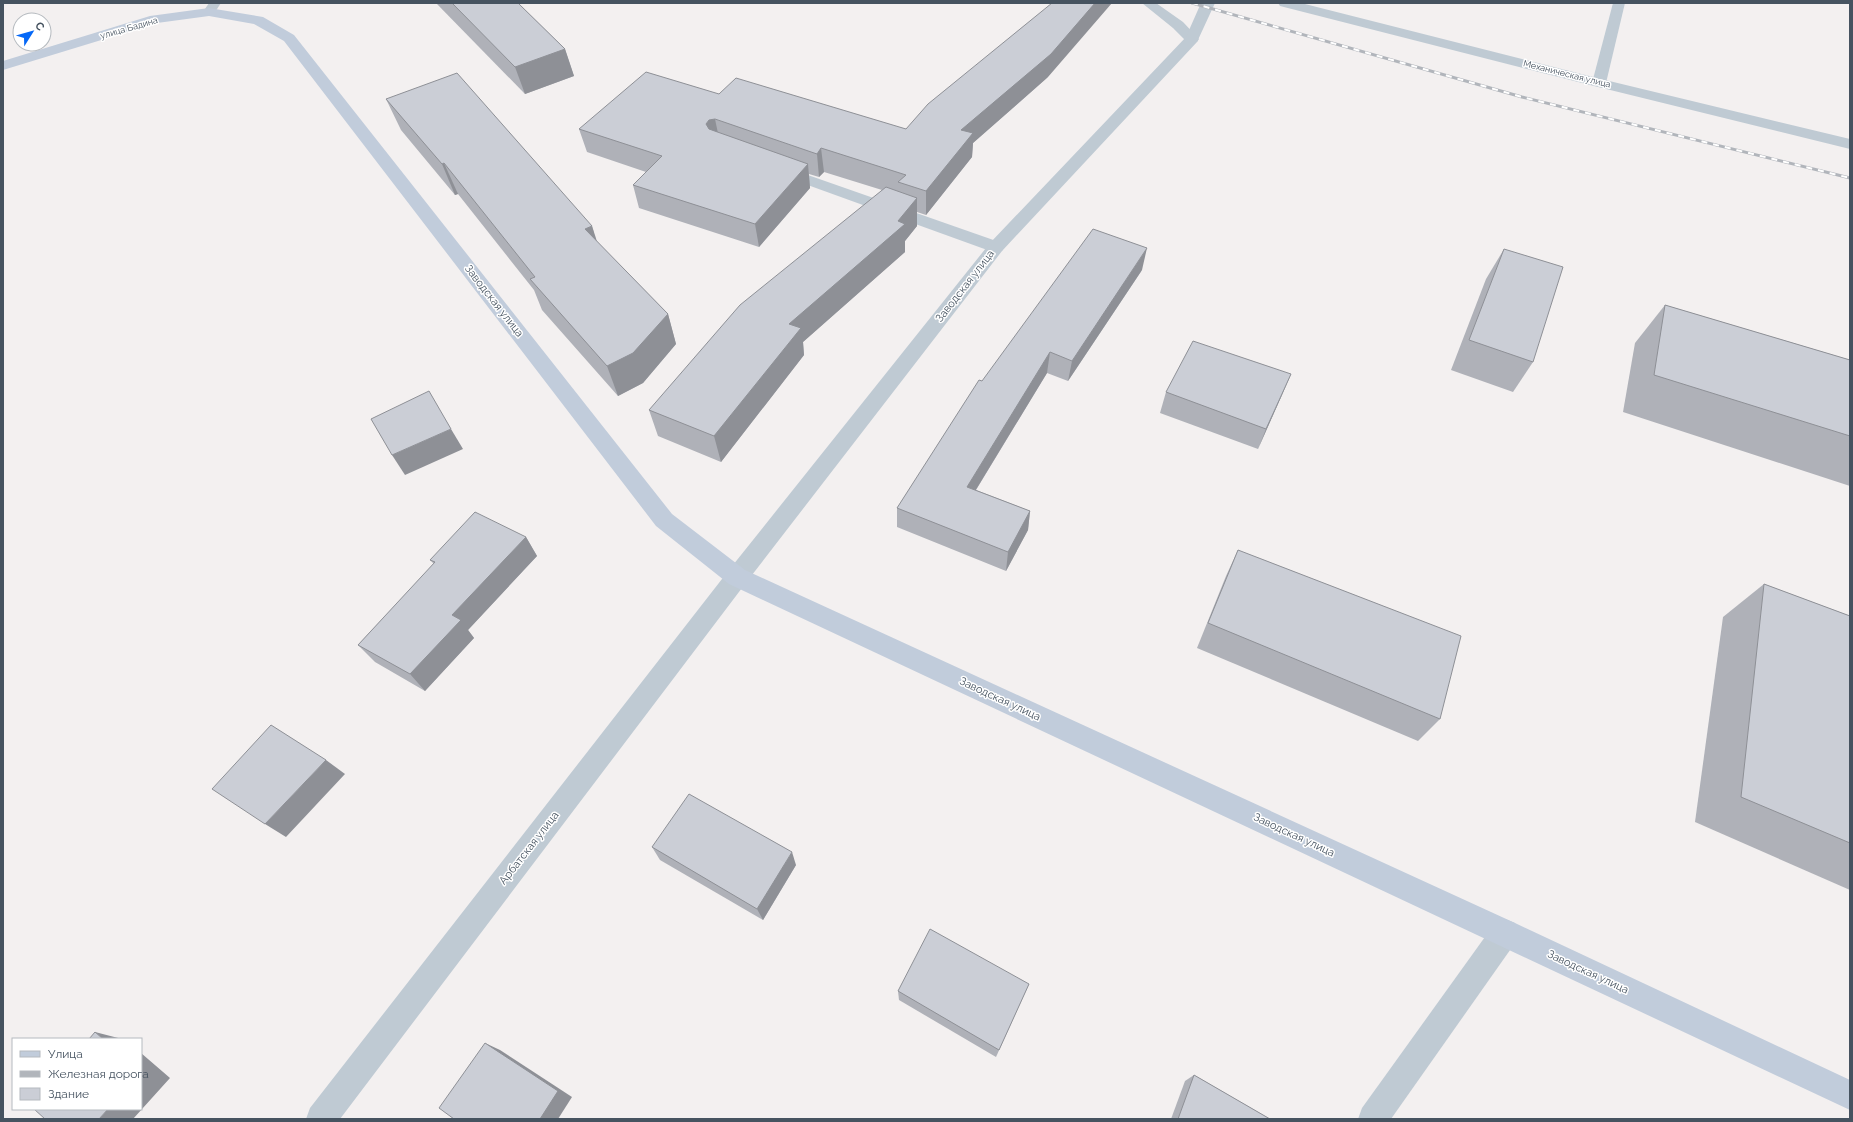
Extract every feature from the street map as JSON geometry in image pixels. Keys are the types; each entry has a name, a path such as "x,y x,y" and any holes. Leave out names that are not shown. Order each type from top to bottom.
{"street":[{"name":"Механическая улица","path":"1285,3 1599,83 1850,144"},
{"name":"Заводская улица","path":"737,577 996,246 1192,39 1207,5"},
{"name":"улица Бадина","path":"3,66 155,19 212,8 258,20"},
{"name":"Заводская улица","path":"258,20 289,38 664,520 737,577 1505,933 1850,1095"},
{"name":"Арбатская улица","path":"321,1119 737,577"},
{"path":"1373,1119 1505,933"}],"lane":[{"path":"1148,3 1178,25 1192,39"},
{"path":"1599,83 1619,3"},
{"path":"772,167 996,246"}],"building":[{"path":"452,3 518,3 565,49 515,67"},
{"path":"1052,3 1095,3 1051,54 961,130 973,133 926,191 898,182 906,175 821,148 817,154 715,119 709,120 706,124 709,129 808,164 755,224 633,185 662,156 579,129 646,72 719,94 736,78 906,129 928,104"},
{"path":"457,73 592,226 585,229 668,314 633,353 607,366 530,279 535,277 444,163 442,164 386,99"},
{"path":"886,187 917,198 898,221 905,224 789,324 801,328 714,436 649,410 740,305"},
{"path":"1093,229 1147,248 1072,361 1050,352 967,487 1030,511 1008,552 897,508 979,380 982,381"},
{"path":"1504,249 1563,267 1533,362 1469,340"},
{"path":"1665,305 1850,360 1850,436 1654,375"},
{"path":"1193,341 1291,374 1266,429 1166,392"},
{"path":"429,391 451,429 392,455 371,419"},
{"path":"475,512 526,537 452,615 461,620 410,674 358,645 435,562 430,560"},
{"path":"1238,550 1461,636 1440,719 1208,623"},
{"path":"1764,584 1850,616 1850,843 1741,797"},
{"path":"271,725 326,760 265,824 212,789"},
{"path":"689,794 792,852 757,909 652,847"},
{"path":"930,929 1029,984 999,1050 898,991"},
{"path":"95,1032 102,1038 90,1038"},
{"path":"485,1043 558,1091 540,1119 454,1119 439,1108"},
{"path":"1194,1075 1270,1119 1178,1119"},
{"path":"35,1110 107,1110 99,1119 45,1119"}],"railway":[{"path":"1192,3 1522,97 1850,178"}]}
